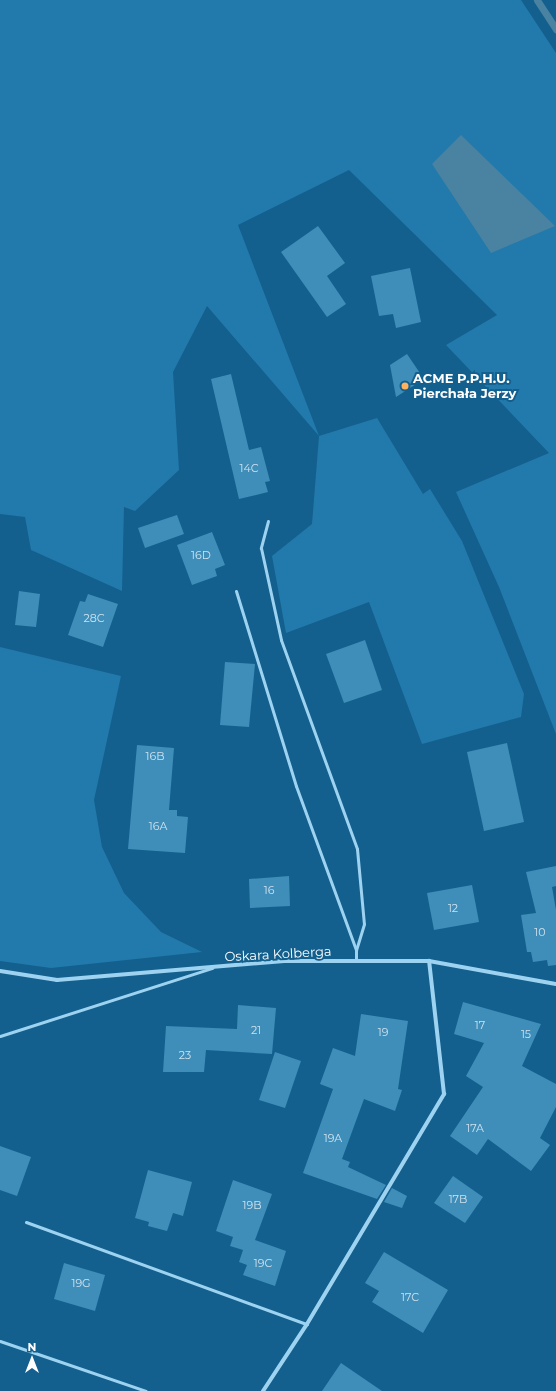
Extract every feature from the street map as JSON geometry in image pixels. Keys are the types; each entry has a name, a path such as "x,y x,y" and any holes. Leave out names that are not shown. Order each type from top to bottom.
{"street":[{"name":"Oskara Kolberga","path":"0,971 57,980 284,961 429,961 556,984"},
{"path":"263,1391 307,1324 444,1094 429,961"}],"lane":[{"path":"268,521 261,548 281,640 357,849 364,924 356,950 356,961"},
{"path":"236,591 296,786 356,950"},
{"path":"0,1036 217,966"},
{"path":"26,1222 307,1324"},
{"path":"0,1341 146,1391"}],"shaded area":[{"path":"0,0 521,0 556,53 556,734 499,587 456,492 549,453 446,345 497,315 349,170 238,225 319,436 207,306 173,372 179,470 135,511 124,507 122,591 31,550 25,517 0,514"},
{"path":"461,135 555,226 491,253 432,164"},
{"path":"377,418 423,494 430,489 462,541 524,694 521,717 422,744 369,602 286,633 272,556 312,524 319,436"},
{"path":"0,647 121,676 94,800 102,847 124,893 161,932 202,952 51,968 0,961"}],"building":[{"path":"318,226 345,263 327,276 346,304 327,317 281,252"},
{"path":"410,268 421,322 396,328 393,314 379,316 371,276"},
{"path":"407,354 424,379 396,397 390,365"},
{"path":"231,374 249,450 261,447 270,481 265,482 268,492 239,499 211,379"},
{"path":"177,515 184,534 145,548 138,528"},
{"path":"212,532 225,565 215,569 217,576 192,585 177,545"},
{"path":"19,591 40,594 36,627 15,625"},
{"path":"88,594 118,604 103,647 68,635 80,601 85,602"},
{"path":"365,640 382,690 344,703 326,654"},
{"path":"225,662 255,664 249,727 220,725"},
{"path":"507,743 524,822 484,831 467,752"},
{"path":"137,745 174,748 169,810 177,810 177,816 188,817 185,853 128,849"},
{"path":"556,866 556,886 552,887 556,910 556,965 548,966 547,960 533,962 531,952 527,952 521,915 536,913 526,872"},
{"path":"289,876 290,906 250,908 249,879"},
{"path":"472,885 479,922 434,930 427,893"},
{"path":"463,1002 541,1024 522,1066 556,1084 556,1107 540,1138 550,1145 531,1171 488,1139 477,1155 450,1136 483,1087 466,1076 484,1043 454,1034"},
{"path":"238,1005 276,1008 272,1054 206,1050 204,1072 163,1072 166,1026 237,1029"},
{"path":"361,1014 408,1021 398,1089 402,1090 395,1111 364,1099 342,1159 350,1162 348,1167 386,1185 377,1199 303,1173 333,1089 320,1084 333,1048 355,1056"},
{"path":"275,1052 301,1061 285,1108 259,1100"},
{"path":"0,1146 31,1157 17,1196 0,1190"},
{"path":"148,1170 192,1182 183,1216 173,1213 167,1231 148,1226 149,1222 135,1218"},
{"path":"453,1176 483,1197 465,1223 434,1203"},
{"path":"233,1180 272,1194 255,1240 286,1251 275,1286 243,1275 247,1265 239,1262 243,1250 230,1246 233,1237 216,1231"},
{"path":"392,1188 407,1196 402,1208 384,1202"},
{"path":"384,1252 448,1290 423,1333 372,1302 379,1291 365,1283"},
{"path":"64,1263 105,1275 95,1311 54,1299"},
{"path":"341,1363 382,1391 322,1391"}],"waterway":[{"path":"537,0 556,29"}],"place":[{"name":"ACME P.P.H.U. Pierchała Jerzy","path":"405,386"}]}
